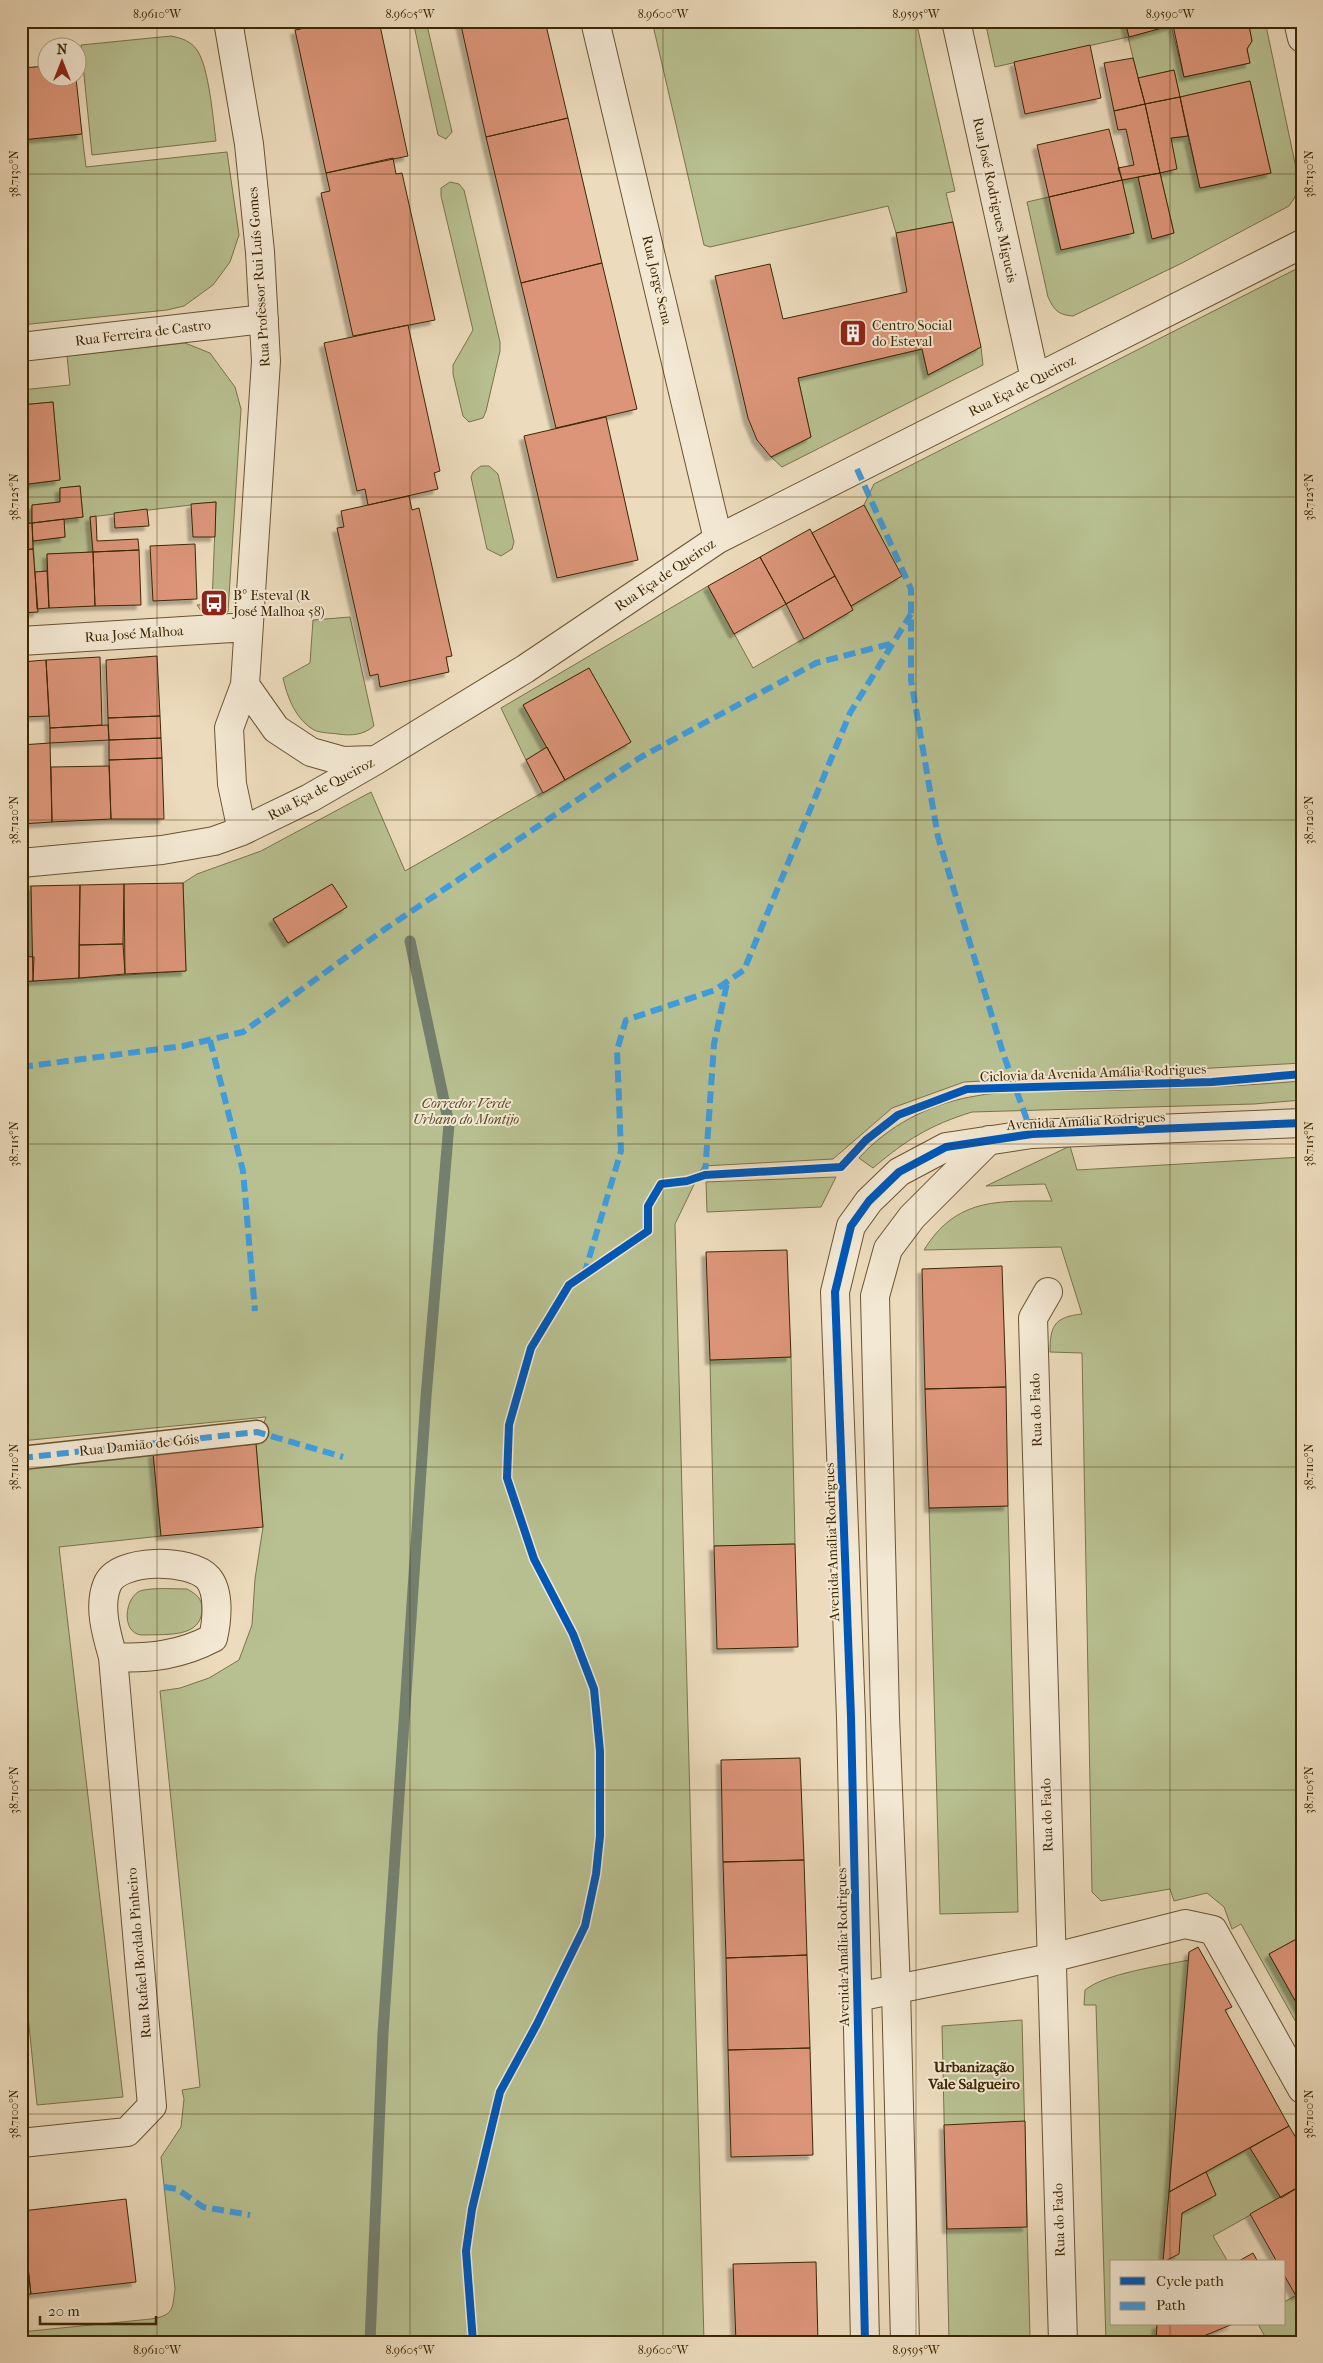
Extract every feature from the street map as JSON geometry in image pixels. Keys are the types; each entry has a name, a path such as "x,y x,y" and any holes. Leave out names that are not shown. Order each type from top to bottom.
{"street":[{"name":"Rua Professor Rui Luís Gomes","path":"228,21 249,144 260,252 266,361 245,685 230,728 232,784 242,831"},
{"name":"Rua Jorge Sena","path":"596,21 718,539"},
{"name":"Rua José Rodrigues Migueis","path":"956,21 1035,379"},
{"path":"1298,21 1302,38"},
{"name":"Rua Eça de Queiroz","path":"21,863 162,850 214,841 242,831 310,798 376,760 525,668 718,539 1302,244"},
{"name":"Rua Ferreira de Castro","path":"21,347 264,319"},
{"name":"Rua José Malhoa","path":"21,641 248,626"},
{"path":"245,685 276,729 310,752 343,761 376,760"},
{"name":"Avenida Amália Rodrigues","path":"864,2342 851,1716 835,1292 851,1226 869,1201 899,1172 946,1147 1032,1134 1302,1123"},
{"name":"Avenida Amália Rodrigues","path":"905,2342 875,1296 888,1249 912,1217 989,1140"},
{"name":"Rua do Fado","path":"1048,1292 1033,1318 1063,2342"},
{"name":"Rua Damião de Góis","path":"21,1458 257,1432"},
{"path":"171,1563 198,1570 209,1579 214,1593 216,1608 213,1638 193,1648 171,1654 142,1658 113,1657 106,1632 104,1602 107,1584 114,1576 140,1565 171,1563"},
{"name":"Rua Rafael Bordalo Pinheiro","path":"21,2143 127,2132 152,2106 113,1657"},
{"path":"851,1716 886,1716"},
{"path":"857,1997 1051,1958 1185,1924 1213,1930 1302,2089"},
{"path":"862,2221 901,2220"}],"green space":[{"path":"413,21 426,21 452,132 446,139 438,135"},
{"path":"652,21 916,21 955,191 946,193 953,222 896,233 888,206 710,247 704,245"},
{"path":"985,21 1125,21 1129,37 1171,25 1184,77 1250,63 1247,49 1252,41 1248,21 1265,21 1299,182 1295,197 1289,206 1182,263 1073,316 1060,313 1052,305 1048,297 1027,202 1049,197 1061,250 1134,233 1122,180 1138,177 1153,239 1174,233 1160,173 1171,138 1188,136 1200,188 1271,173 1250,81 1180,97 1174,70 1138,78 1128,37 995,67"},
{"path":"171,36 192,44 197,50 205,68 216,141 92,155 85,88 88,88 88,44"},
{"path":"82,134 86,167 227,152 239,235 230,262 213,285 184,306 167,310 21,325 21,140"},
{"path":"450,182 459,184 464,190 500,342 500,351 486,411 483,418 469,422 463,416 453,374 453,365 473,330 441,196 441,188"},
{"name":"Corredor Verde Urbano do Montijo","path":"1302,266 1302,1063 964,1082 892,1108 833,1159 703,1166 675,1224 704,2342 21,2342 21,2332 151,2319 164,2316 172,2307 175,2289 161,2157 181,2127 184,2099 182,2090 200,2087 160,1691 180,1688 209,1678 239,1660 252,1625 255,1579 263,1527 256,1444 266,1417 21,1441 21,982 186,971 183,883 197,874 261,851 371,792 405,871 631,742 589,668 523,705 547,747 526,760 501,708 708,586 753,668 853,610 851,606 901,576 864,505 874,484","holes":["332,884 347,907 288,943 273,919"]},
{"path":"185,343 210,353 235,387 241,409 228,612 202,612 197,605 212,604 216,502 90,517 93,552 47,554 47,571 35,572 33,541 65,537 64,519 83,517 80,486 60,488 60,502 32,505 32,523 21,524 21,485 60,480 53,402 21,405 21,390 70,385 67,356"},
{"path":"981,347 983,365 782,467 771,457 811,437 798,378 922,349 928,375"},
{"path":"481,466 489,466 498,474 514,542 512,549 501,556 487,549 471,477 473,472"},
{"path":"350,617 374,726 362,733 352,735 316,731 308,726 297,714 287,693 283,678 310,663 313,620"},
{"path":"31,886 34,957 21,956 21,887"},
{"path":"1302,1081 1302,1100 1254,1104 972,1112 943,1122 919,1134 896,1149 873,1168 859,1158 883,1136 910,1118 939,1105 984,1094 1170,1089"},
{"path":"1070,1146 1077,1170 1302,1157 1302,1936 1269,1954 1302,2013 1302,2033 1241,1924 1232,1929 1224,1907 1207,1893 1174,1901 1170,1889 1101,1901 1092,1892 1082,1353 1050,1352 1051,1335 1056,1324 1066,1317 1082,1314 1061,1247 924,1250 936,1233 950,1220 979,1206 1013,1201 1052,1201 1045,1184 986,1186"},
{"path":"836,1177 821,1207 707,1212 706,1182"},
{"path":"791,1357 795,1544 714,1546 710,1360"},
{"path":"153,1453 161,1536 59,1547 123,2097 37,2105 21,1946 21,1467"},
{"path":"1008,1506 1018,1912 940,1914 929,1508"},
{"path":"154,1589 187,1589 200,1599 202,1609 196,1625 190,1630 173,1634 145,1635 132,1631 127,1618 128,1611 133,1597 138,1592"},
{"path":"1189,1960 1163,2260 1110,2260 1110,2326 1157,2326 1156,2342 1106,2342 1096,2005 1084,2005 1085,1990 1106,1979"},
{"path":"1022,2020 1030,2337 949,2339 942,2026"},
{"path":"1250,2148 1281,2198 1213,2236 1227,2260 1164,2260 1182,2213 1216,2195 1206,2172"},
{"path":"1302,2292 1302,2342 1268,2342 1259,2326 1286,2326 1286,2301"}],"building":[{"path":"299,21 379,21 408,156 326,173 295,30 301,29"},
{"path":"460,21 545,21 568,118 486,137"},
{"path":"1125,21 1172,21 1173,25 1129,37"},
{"path":"1190,21 1248,21 1252,41 1247,49 1250,63 1184,77 1173,25"},
{"path":"1090,45 1101,98 1025,114 1014,62"},
{"path":"1133,58 1145,104 1114,111 1104,63"},
{"path":"38,67 38,88 77,88 82,134 21,140 21,68"},
{"path":"1174,70 1180,97 1145,104 1138,78"},
{"path":"1250,81 1271,173 1200,188 1180,97"},
{"path":"1180,97 1188,136 1171,138 1177,169 1160,173 1145,104"},
{"path":"1145,104 1160,173 1122,180 1118,168 1134,165 1126,129 1118,130 1114,111"},
{"path":"568,118 602,263 521,283 486,137"},
{"path":"1109,129 1122,180 1049,197 1037,145"},
{"path":"393,158 396,174 402,173 435,320 353,336 321,193 330,191 326,173"},
{"path":"1160,173 1174,233 1152,239 1138,177"},
{"path":"1122,180 1134,233 1061,250 1049,197"},
{"name":"Centro Social do Esteval","path":"953,222 981,347 928,375 922,349 798,378 811,437 771,457 757,440 748,418 715,276 770,264 783,319 907,292 896,233"},
{"path":"602,263 637,409 556,428 521,283"},
{"path":"408,325 440,471 434,473 438,489 368,505 365,489 357,491 324,343"},
{"path":"53,402 60,480 21,485 21,405"},
{"path":"606,417 638,560 557,578 524,436"},
{"path":"80,486 83,517 32,523 32,505 60,502 60,488"},
{"path":"409,496 412,510 419,508 452,656 446,657 449,672 380,687 378,674 370,676 337,528 344,527 341,511"},
{"path":"216,502 215,537 193,537 191,504"},
{"path":"864,505 902,576 851,606 812,533"},
{"path":"147,509 149,526 115,528 114,513"},
{"path":"96,516 97,541 138,539 139,550 93,552 90,517"},
{"path":"64,519 65,537 33,541 32,523"},
{"path":"32,523 33,549 21,550 21,524"},
{"path":"810,529 835,576 786,604 760,557"},
{"path":"195,544 197,599 153,601 150,546"},
{"path":"33,549 38,612 21,613 21,550"},
{"path":"139,550 141,605 95,606 93,552"},
{"path":"93,552 95,606 49,608 47,554"},
{"path":"760,557 786,604 734,634 708,586"},
{"path":"47,571 49,608 37,609 35,572"},
{"path":"835,576 853,610 804,639 786,604"},
{"path":"157,656 160,716 108,718 106,660"},
{"path":"100,657 102,725 50,728 46,660"},
{"path":"46,660 49,716 21,717 21,662"},
{"path":"589,668 631,742 565,780 523,705"},
{"path":"160,716 161,738 109,740 108,718"},
{"path":"108,725 109,740 50,743 50,728"},
{"path":"161,738 162,758 109,760 109,740"},
{"path":"50,743 52,822 21,824 21,745"},
{"path":"547,747 565,780 543,793 526,760"},
{"path":"162,758 164,819 111,819 109,760"},
{"path":"109,766 111,819 52,822 51,767"},
{"path":"183,883 186,971 125,974 124,884"},
{"path":"124,884 123,944 79,945 80,885"},
{"path":"332,884 347,907 288,943 273,919"},
{"path":"80,885 79,978 33,981 31,886"},
{"path":"123,944 125,974 79,978 79,945"},
{"path":"21,956 34,957 33,981 21,982"},
{"path":"787,1250 791,1357 710,1360 706,1252"},
{"path":"1002,1266 1006,1387 925,1389 922,1269"},
{"path":"1006,1387 1008,1506 929,1508 925,1389"},
{"path":"256,1444 263,1527 161,1536 153,1453"},
{"path":"795,1544 798,1647 717,1649 714,1546"},
{"path":"800,1758 804,1860 723,1862 721,1760"},
{"path":"804,1860 807,1955 726,1958 723,1862"},
{"path":"1302,1936 1302,2013 1269,1954"},
{"path":"1198,1947 1232,2007 1225,2010 1289,2126 1169,2192 1189,1952"},
{"path":"807,1955 810,2048 728,2050 726,1958"},
{"path":"810,2048 813,2155 731,2157 728,2050"},
{"path":"1025,2121 1027,2227 947,2229 944,2125"},
{"path":"1289,2126 1302,2148 1302,2185 1281,2198 1250,2148"},
{"path":"1206,2172 1216,2195 1182,2213 1179,2254 1163,2260 1169,2192"},
{"path":"1302,2185 1302,2292 1296,2296 1286,2278 1286,2260 1276,2260 1250,2214"},
{"path":"126,2199 136,2282 31,2294 22,2211"},
{"path":"21,2211 31,2294 21,2295"},
{"path":"1253,2253 1257,2260 1241,2260"},
{"path":"816,2262 818,2342 736,2342 733,2264"},
{"path":"1157,2326 1228,2326 1189,2342 1156,2342"},
{"path":"1030,2337 1030,2342 949,2342 949,2339"}],"waterway":[{"path":"370,2342 383,2033 426,1397 449,1124 410,941"}],"marked path":[{"path":"857,469 911,589 911,680 938,837 1003,1053 1032,1134"},
{"path":"584,1275 621,1151 617,1050 626,1020 715,990 744,970 850,713 911,614"},
{"path":"21,1067 183,1046 243,1032 385,929 641,757 816,663 894,643"},
{"path":"705,1175 714,1044 727,983"},
{"path":"210,1040 243,1171 255,1311"},
{"path":"21,1458 257,1432 343,1457"},
{"path":"164,2187 177,2189 203,2207 250,2215"}],"cycle path":[{"name":"Ciclovia da Avenida Amália Rodrigues","path":"473,2342 466,2251 472,2209 500,2092 537,2024 585,1926 596,1874 600,1836 600,1751 594,1689 573,1634 534,1559 507,1478 509,1425 531,1348 569,1285 648,1231 648,1206 661,1184 687,1181 705,1175 841,1167 866,1140 898,1115 967,1089 1212,1082 1302,1074"},
{"path":"865,2342 851,1717 835,1292 851,1226 869,1201 899,1172 946,1147 1032,1134 1302,1123"}],"place":[{"name":"Centro Social do Esteval","path":"853,333"},
{"name":"Bº Esteval (R José Malhoa 58)","path":"214,603"}],"district":[{"name":"Urbanização Vale Salgueiro","path":"974,2076"}]}
